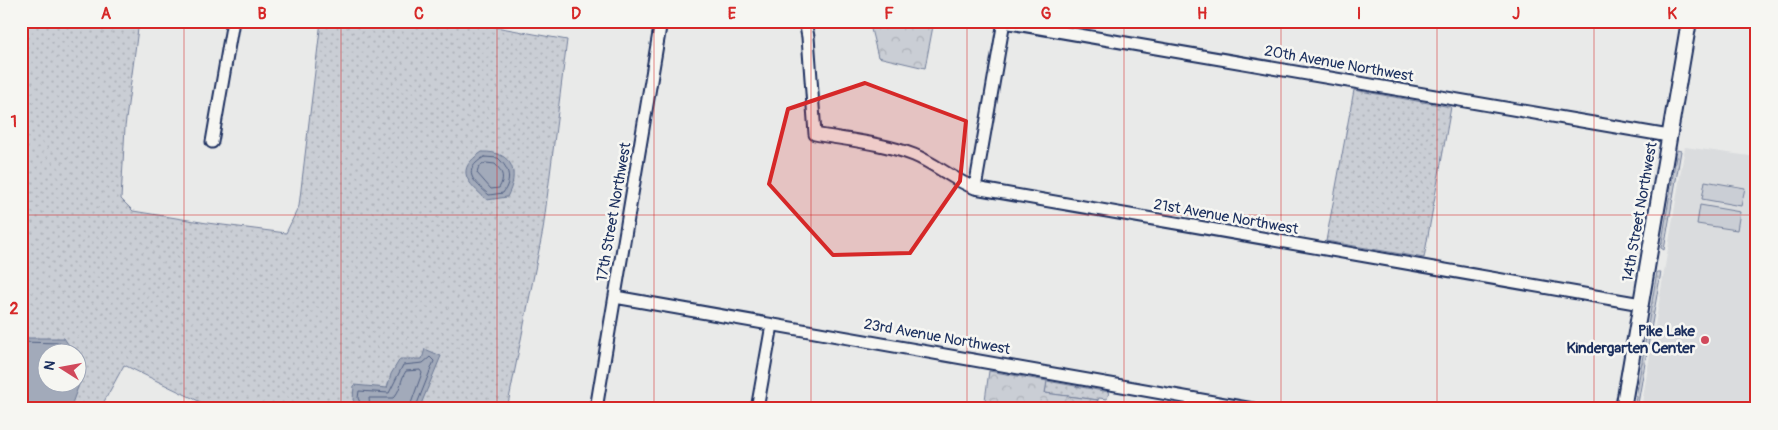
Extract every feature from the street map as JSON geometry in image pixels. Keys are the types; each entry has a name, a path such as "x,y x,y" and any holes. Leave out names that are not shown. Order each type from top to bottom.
{"street":[{"path":"212,142 233,21"},
{"name":"17th Street Northwest","path":"596,409 661,21"},
{"name":"21st Avenue Northwest","path":"805,21 808,37 815,134 901,151 916,156 953,178 975,188 1641,304"},
{"path":"975,188 1004,21"},
{"name":"20th Avenue Northwest","path":"1004,21 1669,136"},
{"name":"14th Street Northwest","path":"1623,409 1688,21"},
{"name":"23rd Avenue Northwest","path":"615,297 1253,409"},
{"path":"757,409 772,325"}],"highlighted area":[{"path":"865,83 966,121 960,181 910,253 833,255 769,184 788,109"}],"shaded area":[{"name":"Pike Lake Kindergarten Center","path":"1685,147 1757,157 1757,409 1641,409"}],"green space":[{"path":"21,21 139,21 125,127 121,199 133,211 286,233 299,206 321,21 463,21 567,40 543,230 507,409 215,409 124,365 100,409 21,409"},
{"path":"869,21 934,21 925,68 878,57"},
{"path":"1354,90 1451,107 1424,258 1326,241"},
{"path":"1677,150 1681,151 1664,250 1661,248"},
{"path":"1705,181 1745,188 1741,206 1702,199"},
{"path":"1700,205 1740,212 1737,230 1697,224"},
{"path":"1657,272 1661,272 1637,409 1634,409"},
{"path":"989,371 1047,381 1045,393 1098,400 1095,409 987,409 985,400"},
{"path":"1047,381 1109,392 1107,399 1099,398 1098,400 1045,393"}],"water":[{"path":"482,152 501,155 511,165 513,180 507,197 487,200 469,182 466,176 468,165 473,158"},
{"path":"21,335 24,338 64,338 67,342 38,342 38,392 76,392 70,409 21,409"},
{"path":"425,349 441,356 419,409 360,409 353,400 354,385 387,388 391,374 400,359 422,359"}],"place":[{"name":"Pike Lake Kindergarten Center","path":"1705,340"}]}
